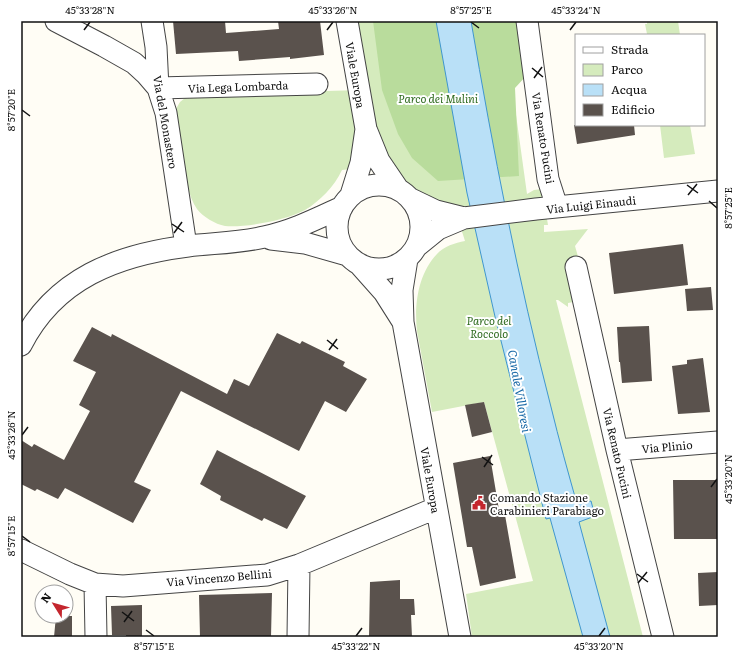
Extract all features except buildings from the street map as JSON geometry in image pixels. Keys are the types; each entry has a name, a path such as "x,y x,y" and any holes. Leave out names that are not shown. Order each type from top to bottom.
{"street":[{"path":"56,21 134,63 158,88"},
{"name":"Via del Monastero","path":"152,21 156,48 158,88 166,113 186,246"},
{"name":"Viale Europa","path":"348,21 366,129 379,160 419,213 421,230 412,252 402,290 403,322 460,637"},
{"name":"Via Renato Fucini","path":"527,21 547,173 557,207"},
{"name":"Via Lega Lombarda","path":"158,88 318,84"},
{"name":"Viale Europa","path":"366,129 360,163 336,224 338,241 353,260 384,292 403,322"},
{"path":"24,339 46,307 70,286 103,267 141,255 186,246 263,238 302,226 345,201 365,186 382,184 404,194"},
{"name":"Via Luigi Einaudi","path":"412,252 438,228 464,218 536,209 718,191"},
{"name":"Via Luigi Einaudi","path":"404,194 436,211 464,218"},
{"path":"263,238 305,243 376,270 392,267 412,252"},
{"name":"Via Renato Fucini","path":"576,267 616,450 663,637"},
{"name":"Via Plinio","path":"616,450 718,442"},
{"name":"Via Vincenzo Bellini","path":"21,550 70,574 95,584 123,586 267,575 299,565 436,508"},
{"path":"298,637 299,565"},
{"path":"95,584 96,637"}],"green space":[{"name":"Parco del Roccolo","path":"352,21 503,21 527,194 534,190 542,189 548,225 544,225 544,232 588,229 575,246 590,299 568,303 568,307 556,300 643,637 472,637 466,594 533,581 484,402 432,412 417,331 417,300 425,271 437,254 446,247 465,241 457,216 401,200 392,193 375,166 342,170 331,188 311,206 297,214 277,220 243,226 225,226 213,222 200,212 194,204 189,193 186,180 174,112 180,102 185,98 213,94 362,90"},
{"name":"Parco dei Mulini","path":"373,21 519,21 526,76 515,88 519,176 438,181 412,158 398,134 382,90"},
{"path":"647,21 678,21 680,34 647,34 645,24 647,24"},
{"path":"660,126 690,126 695,154 664,158"}],"water":[{"name":"Canale Villoresi","path":"436,21 471,21 507,215 539,359 560,444 577,504 591,501 595,516 579,522 610,637 583,637 550,518 546,519 496,321 467,193"}],"place":[{"name":"Comando Stazione Carabinieri Parabiago","path":"479,503"}]}
